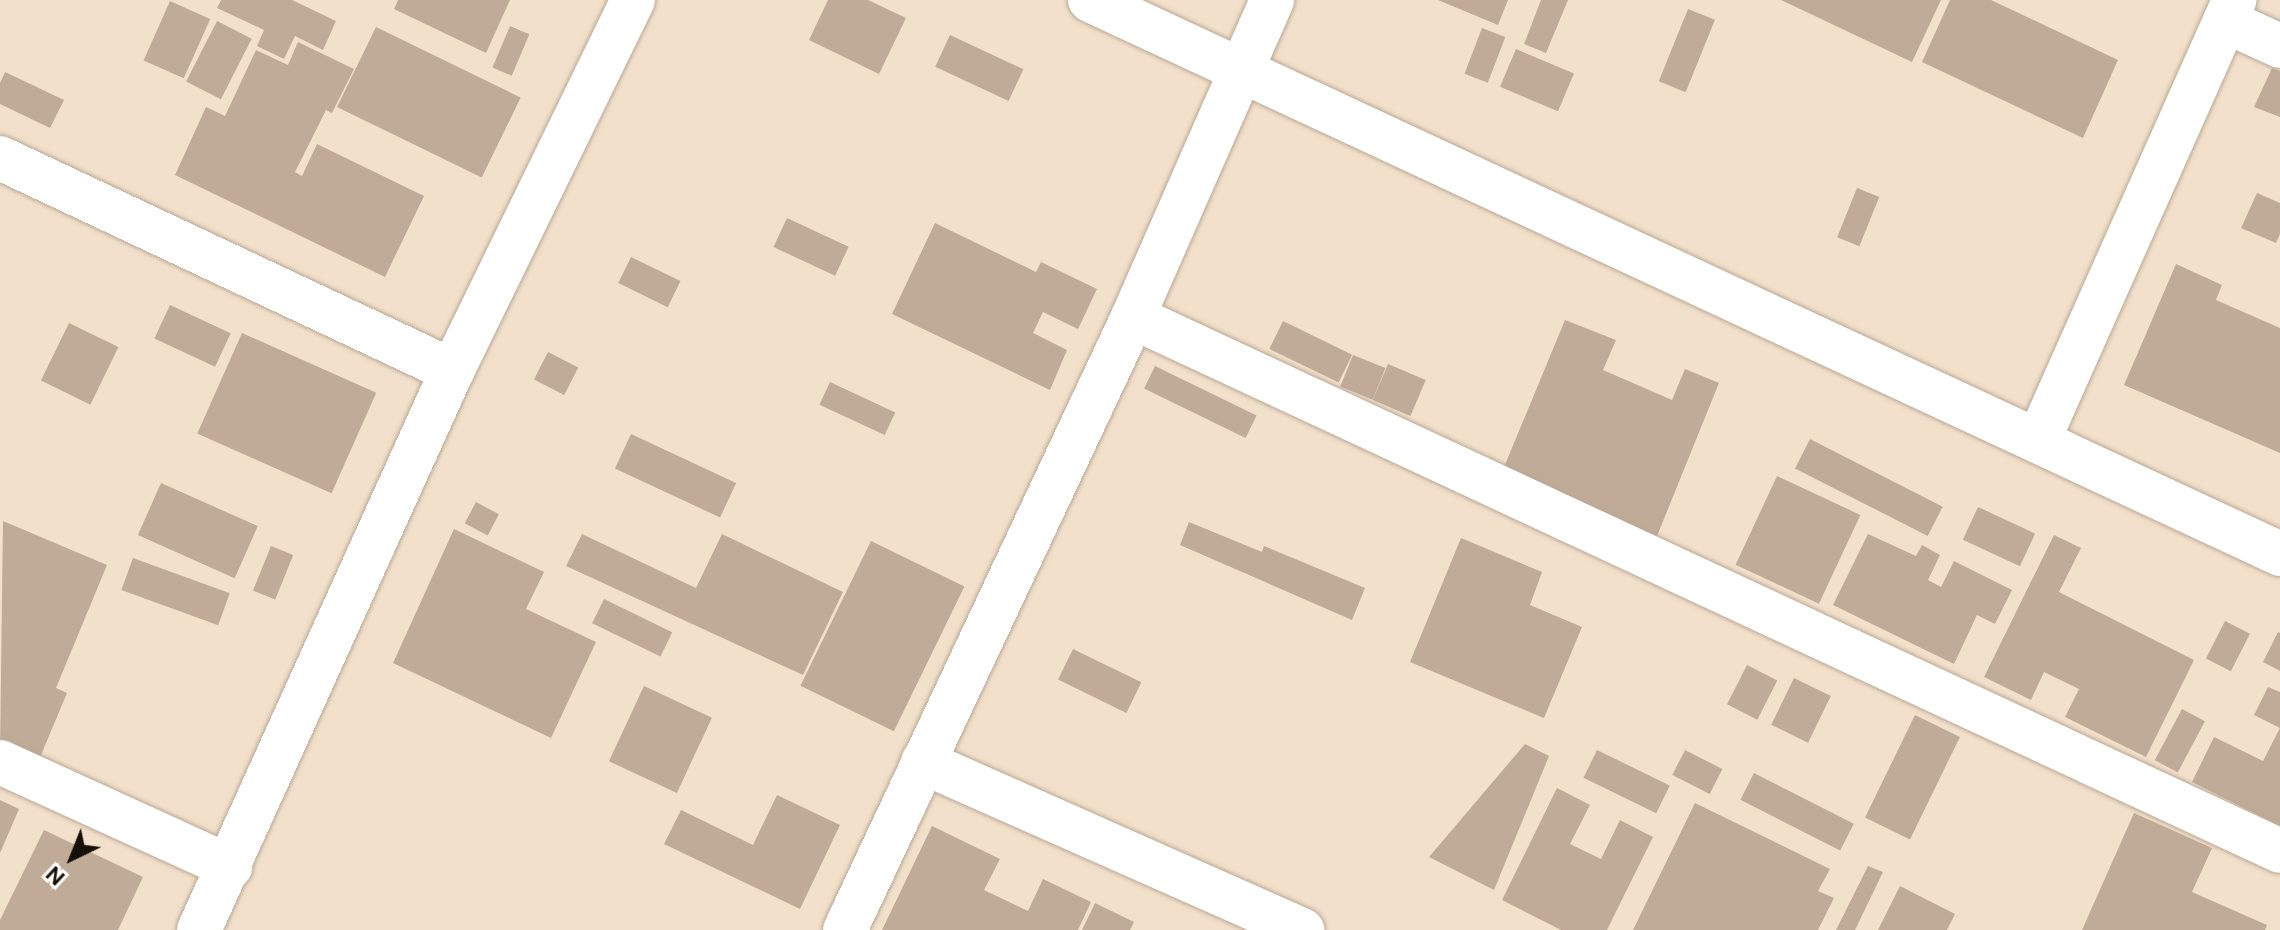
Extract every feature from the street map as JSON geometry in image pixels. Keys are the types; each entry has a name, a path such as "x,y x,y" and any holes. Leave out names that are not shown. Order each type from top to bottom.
{"street":[{"path":"199,930 452,371 633,0"},
{"path":"1090,0 2280,554"},
{"path":"845,930 1133,317 1272,0"},
{"path":"2038,441 2229,10 2280,46"},
{"path":"0,158 452,371"},
{"path":"1133,317 2280,851"},
{"path":"0,762 230,867"},
{"path":"923,762 1302,930"}],"building":[{"path":"221,0 292,0 336,21 323,50 295,36 284,59 257,46 264,30 217,8"},
{"path":"398,0 510,0 486,53 394,9"},
{"path":"828,0 868,0 906,18 879,74 809,40"},
{"path":"1438,0 1508,0 1498,25"},
{"path":"1541,0 1568,0 1546,53 1524,44"},
{"path":"1781,0 1941,0 1912,62"},
{"path":"1950,0 1991,0 2118,60 2083,138 1922,62"},
{"path":"170,1 210,19 184,78 144,60"},
{"path":"1688,9 1715,20 1686,92 1659,81"},
{"path":"217,21 252,39 221,99 186,82"},
{"path":"510,26 529,34 512,76 492,67"},
{"path":"376,27 521,98 482,178 337,107"},
{"path":"1482,28 1505,37 1488,83 1464,74"},
{"path":"950,35 1023,69 1009,101 935,67"},
{"path":"298,42 354,69 332,113 326,110 295,172 302,176 317,144 424,196 385,277 175,175 206,107 225,116 256,50 288,65"},
{"path":"1516,49 1574,74 1558,111 1500,87"},
{"path":"2272,68 2280,71 2280,117 2254,107"},
{"path":"5,72 64,100 50,128 0,104 0,83"},
{"path":"1857,188 1879,197 1859,246 1837,237"},
{"path":"2257,193 2280,203 2280,234 2276,243 2241,228"},
{"path":"787,218 849,247 835,276 773,247"},
{"path":"935,223 1036,272 1041,262 1097,289 1078,329 1043,312 1033,333 1067,350 1050,390 892,314"},
{"path":"631,257 680,281 668,307 618,283"},
{"path":"2176,264 2222,285 2216,300 2280,328 2280,453 2124,385"},
{"path":"170,305 231,333 215,367 154,339"},
{"path":"1565,320 1616,340 1603,370 1672,400 1685,369 1719,383 1657,536 1502,472"},
{"path":"1283,321 1352,355 1339,383 1269,349"},
{"path":"69,323 118,347 90,405 41,381"},
{"path":"242,333 376,393 332,493 197,433"},
{"path":"548,352 578,367 564,395 534,380"},
{"path":"1353,355 1385,368 1373,400 1340,387"},
{"path":"1388,364 1426,380 1411,416 1373,400"},
{"path":"1155,366 1257,416 1246,438 1144,388"},
{"path":"830,382 895,412 885,435 819,405"},
{"path":"631,434 736,483 720,517 615,468"},
{"path":"1810,439 1943,507 1928,536 1795,468"},
{"path":"1777,476 1860,515 1819,604 1736,565"},
{"path":"161,483 258,526 235,578 138,535"},
{"path":"476,502 499,514 488,535 465,523"},
{"path":"1978,507 2035,534 2020,566 1963,540"},
{"path":"3,521 107,565 56,688 67,693 36,767 0,751"},
{"path":"1189,522 1262,552 1264,546 1365,588 1352,620 1180,545"},
{"path":"454,529 544,572 526,609 596,642 551,738 393,663"},
{"path":"582,534 696,588 722,534 843,592 803,675 566,566"},
{"path":"1868,534 1916,556 1922,545 1940,555 1928,580 1941,587 1954,561 2012,590 1995,624 1977,615 1954,664 1833,605"},
{"path":"2054,535 2081,548 2059,592 2194,660 2146,757 2065,717 2079,689 2044,672 2031,700 1984,677"},
{"path":"1461,538 1542,572 1530,605 1582,627 1544,718 1410,662"},
{"path":"871,541 964,587 894,731 800,686"},
{"path":"271,546 293,555 275,599 253,591"},
{"path":"133,558 230,593 218,625 121,590"},
{"path":"604,599 672,632 660,657 592,623"},
{"path":"2225,621 2250,634 2231,671 2206,658"},
{"path":"2280,633 2280,671 2263,662"},
{"path":"1073,649 1141,682 1126,713 1058,680"},
{"path":"1747,665 1777,680 1757,720 1727,704"},
{"path":"1794,678 1831,696 1808,743 1771,725"},
{"path":"644,686 712,718 677,793 609,761"},
{"path":"2268,687 2280,692 2280,728 2254,715"},
{"path":"2182,709 2205,721 2178,772 2155,760"},
{"path":"1915,715 1960,737 1910,839 1865,817"},
{"path":"2280,728 2280,826 2192,782 2214,737 2263,761"},
{"path":"1525,744 1549,756 1494,890 1429,857"},
{"path":"1597,750 1670,786 1656,813 1583,778"},
{"path":"1685,750 1722,769 1710,794 1672,775"},
{"path":"1754,773 1854,824 1840,851 1740,800"},
{"path":"1557,788 1590,805 1570,844 1601,859 1620,820 1653,837 1607,930 1561,930 1502,900"},
{"path":"777,795 840,825 800,909 664,844 681,810 753,845"},
{"path":"0,800 19,809 0,853"},
{"path":"1695,803 1830,869 1818,891 1834,898 1818,930 1633,930"},
{"path":"2134,813 2212,848 2192,892 2267,925 2265,930 2082,930"},
{"path":"932,826 1000,859 984,890 1028,911 1043,879 1091,902 1078,930 882,930"},
{"path":"44,830 143,877 118,930 0,930 0,920"},
{"path":"1868,866 1883,872 1855,930 1836,930"},
{"path":"1900,886 1955,914 1947,930 1878,930"},
{"path":"1095,903 1134,922 1130,930 1082,930"}]}
